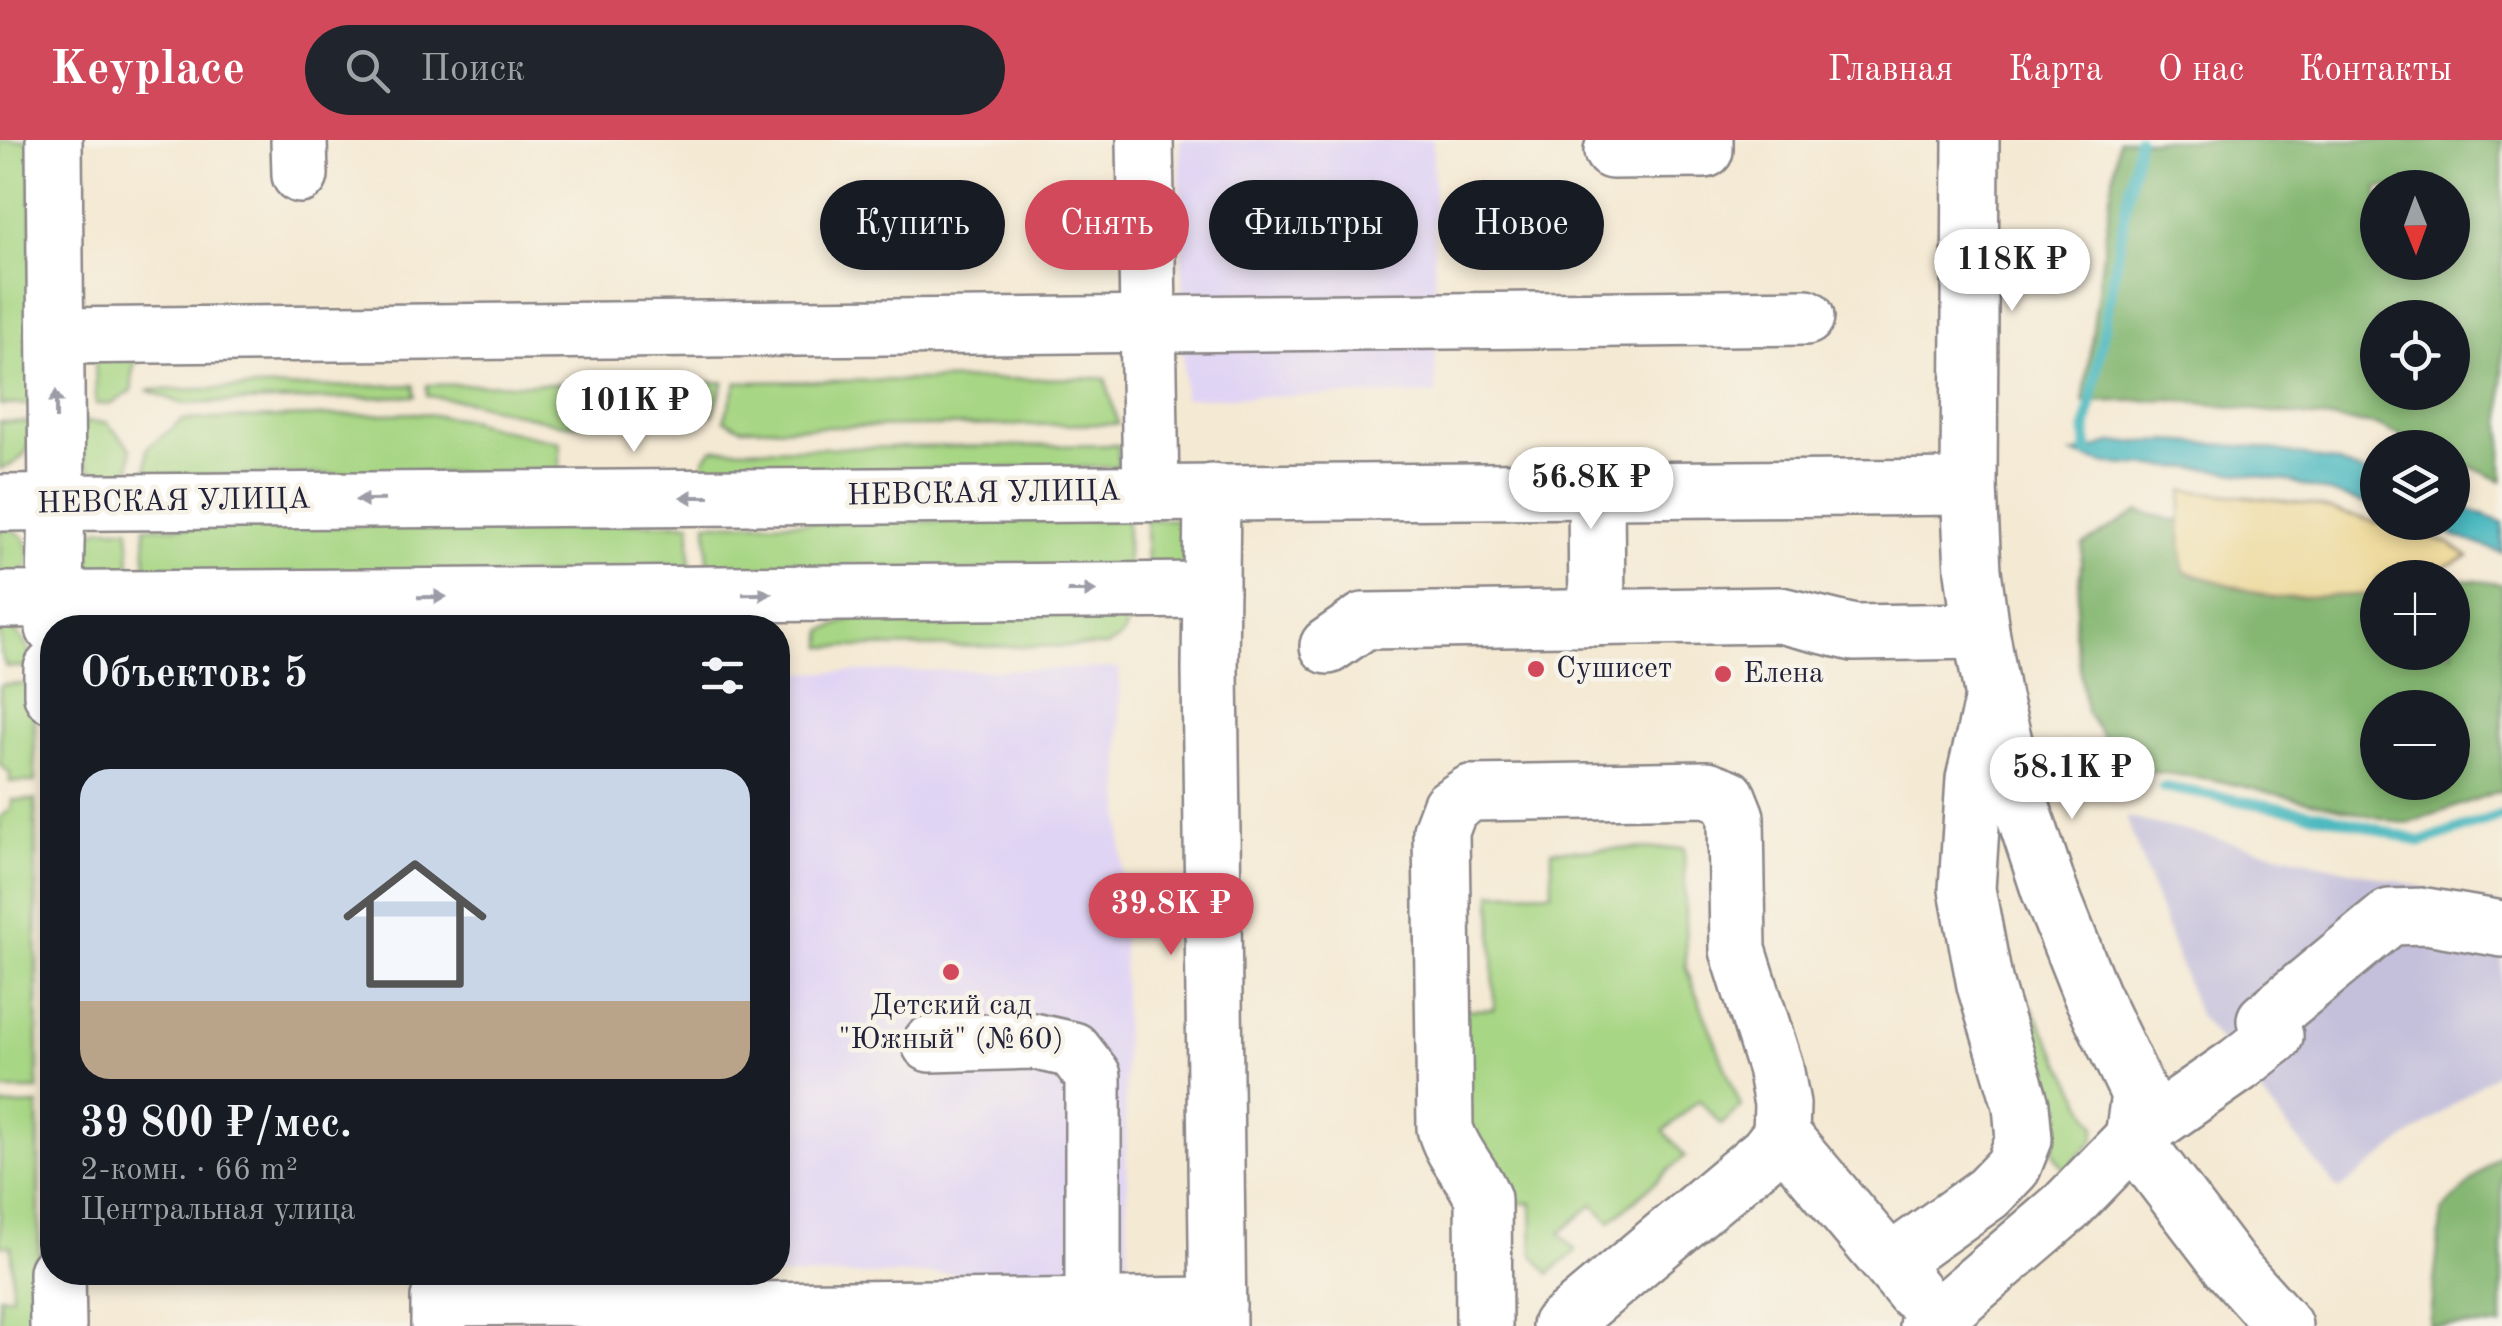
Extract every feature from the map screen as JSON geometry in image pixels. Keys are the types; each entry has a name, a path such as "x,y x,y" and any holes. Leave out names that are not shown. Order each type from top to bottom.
{"street":[{"path":"54,140 54,614"},
{"path":"1145,140 1151,492"},
{"path":"1612,151 1705,150 1705,140"},
{"path":"1971,140 1969,487 1973,571 1992,698 2049,889 2091,994 2139,1094 2133,1138 2231,1267 2284,1326"},
{"path":"56,336 1806,317"},
{"name":"НЕВСКАЯ УЛИЦА","path":"0,503 1969,487"},
{"path":"1596,489 1597,618"},
{"path":"439,1299 568,1297 731,1318 1093,1306 1218,1316 1212,492"},
{"path":"0,600 54,614 379,612 1210,590"},
{"path":"1328,646 1364,622 1780,616 1854,633 1980,631"},
{"path":"1890,1263 1988,1192 2013,1166 2024,1139 2021,1105 1985,985 1967,889 1974,779 1992,698"},
{"path":"1484,1326 1483,1200 1450,1144 1445,1128 1441,831 1450,807 1472,793 1707,790 1728,797 1736,817 1738,950 1776,1068 1782,1104 1781,1134 1767,1152 1560,1326"},
{"path":"1781,1134 1890,1263 1931,1322 2067,1206 2133,1138 2275,1036 2265,1020 2390,916 2426,916 2502,929"},
{"path":"930,1044 1033,1041 1072,1050 1093,1076 1093,1306"},
{"path":"57,1285 58,1326"}],"shaded area":[{"path":"1180,140 1433,140 1436,394 1184,398 1182,270 1189,270 1189,180 1181,180"},
{"name":"Детский сад \"Южный\" (№60)","path":"1119,668 1128,1271 790,1276 790,673"},
{"path":"2126,817 2502,906 2502,1068 2338,1190 2198,1015"}],"green space":[{"path":"0,140 31,140 33,404 0,405"},
{"path":"2118,140 2502,140 2502,481 2470,467 2470,430 2387,430 2376,425 2173,400 2083,402"},
{"path":"95,352 136,359 132,391 111,404 96,404"},
{"path":"1105,378 1118,424 742,428 724,420 737,382"},
{"path":"724,382 713,414 695,423 560,424 471,402 427,396 427,385"},
{"path":"414,385 415,396 183,404 147,390"},
{"path":"417,413 465,419 560,442 560,472 147,476 147,448 183,420"},
{"path":"0,422 34,422 26,452 0,469"},
{"path":"79,422 106,422 131,448 131,475 102,473 88,466"},
{"path":"1118,445 1118,467 702,471 712,449"},
{"path":"2138,511 2180,522 2184,572 2274,598 2360,595 2360,670 2470,670 2470,580 2502,584 2502,790 2407,824 2210,779 2124,768 2086,712 2074,633 2083,545"},
{"path":"1146,519 1186,523 1187,566 1147,570"},
{"path":"1127,520 1127,570 708,574 707,523"},
{"path":"690,523 690,574 146,578 145,527"},
{"path":"101,528 129,528 130,579 98,576 83,568 79,555 84,541"},
{"path":"0,529 17,532 29,547 27,566 13,577 0,578"},
{"path":"1127,612 1124,633 1107,646 823,647 823,631 863,614"},
{"path":"0,622 23,640 34,667 6,667 0,653"},
{"path":"34,684 35,782 10,782 10,773 0,765 0,685"},
{"path":"12,800 35,800 38,1090 0,1090 0,817 11,809"},
{"path":"1684,848 1686,968 1741,1107 1721,1125 1699,1100 1664,1131 1685,1156 1610,1222 1593,1204 1560,1233 1576,1251 1549,1274 1533,1255 1532,1203 1504,1203 1465,1121 1464,1010 1494,1009 1492,893 1552,892 1552,850"},
{"path":"2014,984 2019,984 2096,1126 2094,1140 2065,1170 2054,1154 2054,1131 2043,1082"},
{"path":"38,1105 40,1326 0,1326 0,1296 12,1296 11,1246 0,1246 0,1106"},
{"path":"2502,1152 2502,1326 2429,1326 2442,1211"}],"sand":[{"path":"2184,490 2312,504 2360,518 2360,540 2438,540 2469,557 2360,560 2360,595 2274,598 2184,571 2180,522"}],"water":[{"path":"2168,441 2257,447 2336,462 2360,471 2360,502 2285,480 2211,469 2107,464 2073,454 2111,443"},
{"path":"2470,510 2502,522 2502,553 2467,540 2470,540"}],"waterway":[{"path":"2087,453 2086,429 2138,140"},
{"path":"2163,787 2332,817 2422,842 2502,815"}],"place":[{"name":"Сушисет","path":"1536,669"},
{"name":"Елена","path":"1723,674"},
{"name":"Детский сад \"Южный\" (№60)","path":"951,972"}]}
